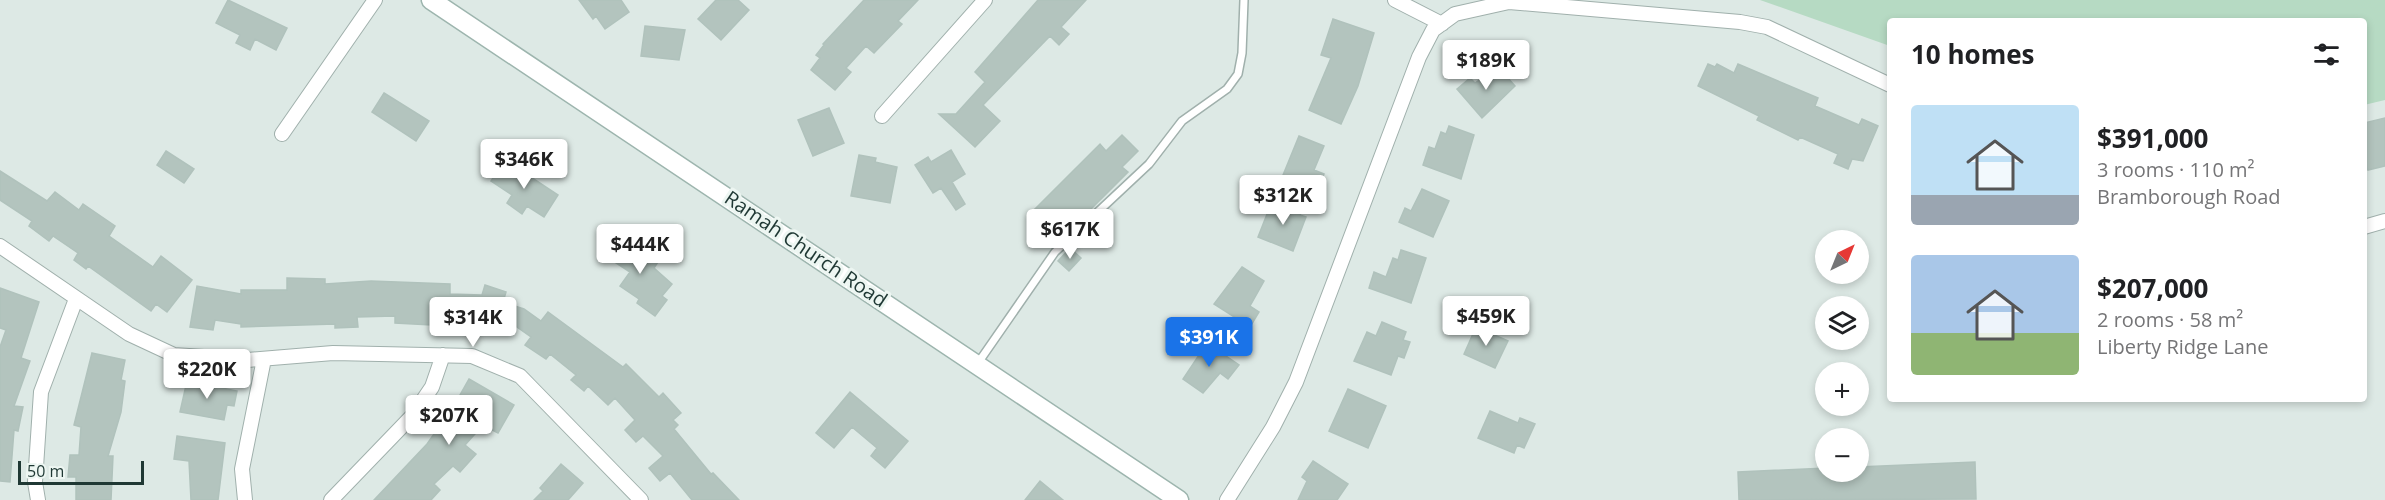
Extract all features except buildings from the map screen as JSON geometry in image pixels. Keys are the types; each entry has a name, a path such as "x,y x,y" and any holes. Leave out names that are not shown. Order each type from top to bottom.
{"main road":[{"name":"Ramah Church Road","path":"431,0 1179,500"}],"street":[{"path":"282,134 375,0"},
{"path":"882,116 985,0"},
{"path":"1395,0 1442,24"},
{"path":"1227,500 1273,427 1296,382 1419,57 1433,30 1455,14 1509,2 1740,22 1767,27 1887,84"},
{"path":"2367,226 2385,221"},
{"path":"0,246 129,334 174,355 264,359 333,352 472,356 520,376 640,500"},
{"path":"38,500 35,482 41,392 76,299"},
{"path":"331,500 412,414 432,387 443,355"},
{"path":"244,500 242,469 264,359"}],"lane":[{"path":"977,365 1055,252 1149,164 1182,121 1227,88 1238,74 1242,53 1244,0"}],"green space":[{"path":"1760,0 2385,0 2385,100 2367,104 2367,18 1887,18 1887,45"}]}
